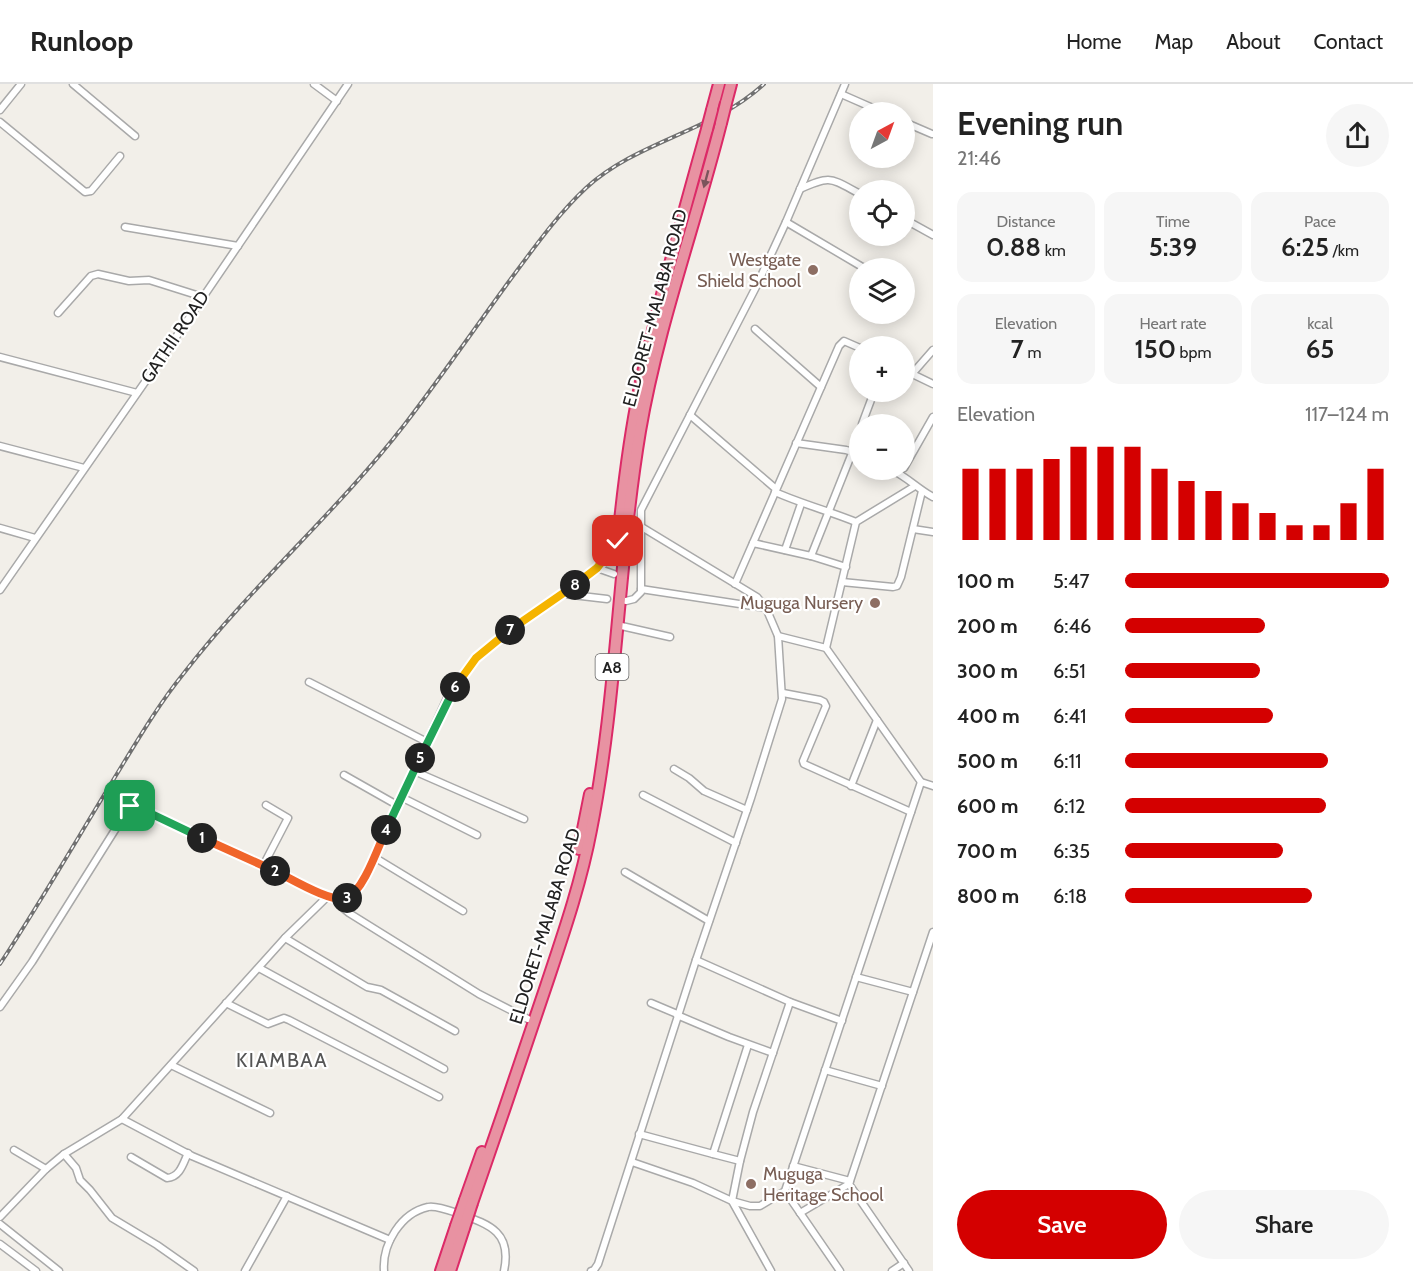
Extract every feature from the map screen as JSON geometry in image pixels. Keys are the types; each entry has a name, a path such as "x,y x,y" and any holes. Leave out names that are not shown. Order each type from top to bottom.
{"highway":[{"name":"ELDORET-MALABA ROAD","path":"469,1202 567,902 584,827 594,774 600,722 624,479 639,393 717,84"},
{"name":"ELDORET-MALABA ROAD","path":"469,1202 577,888 591,832 602,768 623,552 648,393 665,321 689,242 731,84"},
{"name":"A8","path":"441,1271 469,1202"},
{"name":"A8","path":"450,1271 460,1227"}],"street":[{"path":"0,110 21,84"},
{"path":"73,84 135,136"},
{"path":"314,84 337,101"},
{"name":"GATHII ROAD","path":"0,590 348,84"},
{"path":"626,601 639,596 641,589 641,510 756,287 845,84"},
{"path":"841,94 859,102"},
{"path":"0,122 86,192 91,191 120,156"},
{"path":"915,127 932,134"},
{"path":"800,189 822,179 829,179 849,189"},
{"path":"786,222 849,259"},
{"path":"915,225 933,235"},
{"path":"125,227 238,246"},
{"path":"58,313 91,276 98,274 129,280 149,280 203,297"},
{"path":"755,329 821,387"},
{"path":"735,584 839,346 844,342 849,344"},
{"path":"915,371 933,350"},
{"path":"0,357 137,393"},
{"path":"915,375 933,384"},
{"path":"690,416 776,491 801,504 830,511 856,522"},
{"path":"915,449 933,417"},
{"path":"796,443 849,452"},
{"path":"0,446 84,468"},
{"path":"811,556 849,469"},
{"path":"910,480 933,497"},
{"path":"826,648 856,522 915,486"},
{"path":"842,582 893,587 897,585 901,577 922,491"},
{"path":"785,550 801,504"},
{"path":"593,1271 632,1162 677,1015 747,810 783,693 778,636 766,608 757,597 640,526"},
{"path":"0,528 35,538"},
{"path":"913,529 933,532"},
{"path":"0,1007 32,962 130,806 137,807 328,896 342,900 352,896 357,891 374,857 449,694 476,658 503,634 564,594 597,568 618,541"},
{"path":"753,543 811,556 846,567"},
{"path":"623,552 641,553"},
{"path":"597,568 614,574"},
{"path":"641,589 766,608"},
{"path":"564,594 607,599"},
{"path":"617,624 670,637"},
{"path":"778,636 826,648 921,782 933,786"},
{"path":"309,682 427,742"},
{"path":"783,693 824,702 826,706 803,763 911,812"},
{"path":"851,786 878,720"},
{"path":"674,769 689,778 704,792 747,810"},
{"path":"414,771 524,819"},
{"path":"344,775 398,805"},
{"path":"632,1162 693,1182 732,1201 756,1207 785,1191 921,782"},
{"path":"643,795 736,843"},
{"path":"401,797 477,835"},
{"path":"264,866 288,818 266,805"},
{"path":"374,857 463,911"},
{"path":"625,872 709,921"},
{"path":"0,1217 46,1169 64,1154 122,1119 285,938 328,896"},
{"path":"342,900 343,908 349,913 479,994 528,1019"},
{"path":"800,1214 849,1183 933,932"},
{"path":"285,938 367,987 381,990 455,1031"},
{"path":"696,960 790,1002 842,1021"},
{"path":"259,969 444,1069"},
{"path":"856,977 913,992"},
{"path":"771,1271 732,1201 740,1161 790,1002"},
{"path":"226,1003 268,1024 281,1019 289,1020 439,1097"},
{"path":"651,1004 748,1045 773,1053"},
{"path":"713,1154 748,1045"},
{"path":"171,1065 270,1113"},
{"path":"825,1070 882,1086"},
{"path":"122,1119 188,1154 390,1240"},
{"path":"639,1134 740,1161"},
{"path":"14,1150 46,1169"},
{"path":"64,1154 76,1168 80,1180 112,1218 194,1271"},
{"path":"130,1157 170,1178 176,1176 188,1154"},
{"path":"794,1166 849,1183 909,1271"},
{"path":"785,1191 840,1271"},
{"path":"245,1271 287,1196"},
{"path":"384,1271 384,1259 390,1240 398,1228 414,1212 430,1206 456,1212 491,1226 500,1236 506,1249 504,1271"},
{"path":"0,1224 59,1271"},
{"path":"0,1244 36,1271"},
{"path":"892,1271 904,1263"}],"railway":[{"path":"0,964 174,685 238,609 379,456 565,209 606,172 651,147 721,114 764,84"}],"place":[{"name":"Westgate Shield School","path":"813,270"},
{"name":"Muguga Nursery","path":"875,603"},
{"name":"Muguga Heritage School","path":"751,1184"}],"district":[{"name":"KIAMBAA","path":"282,1060"}],"route":[{"path":"130,806 137,807 328,896 342,900 352,896 362,883 449,694 462,676 476,658 503,634 564,594 597,568 618,541"}]}
